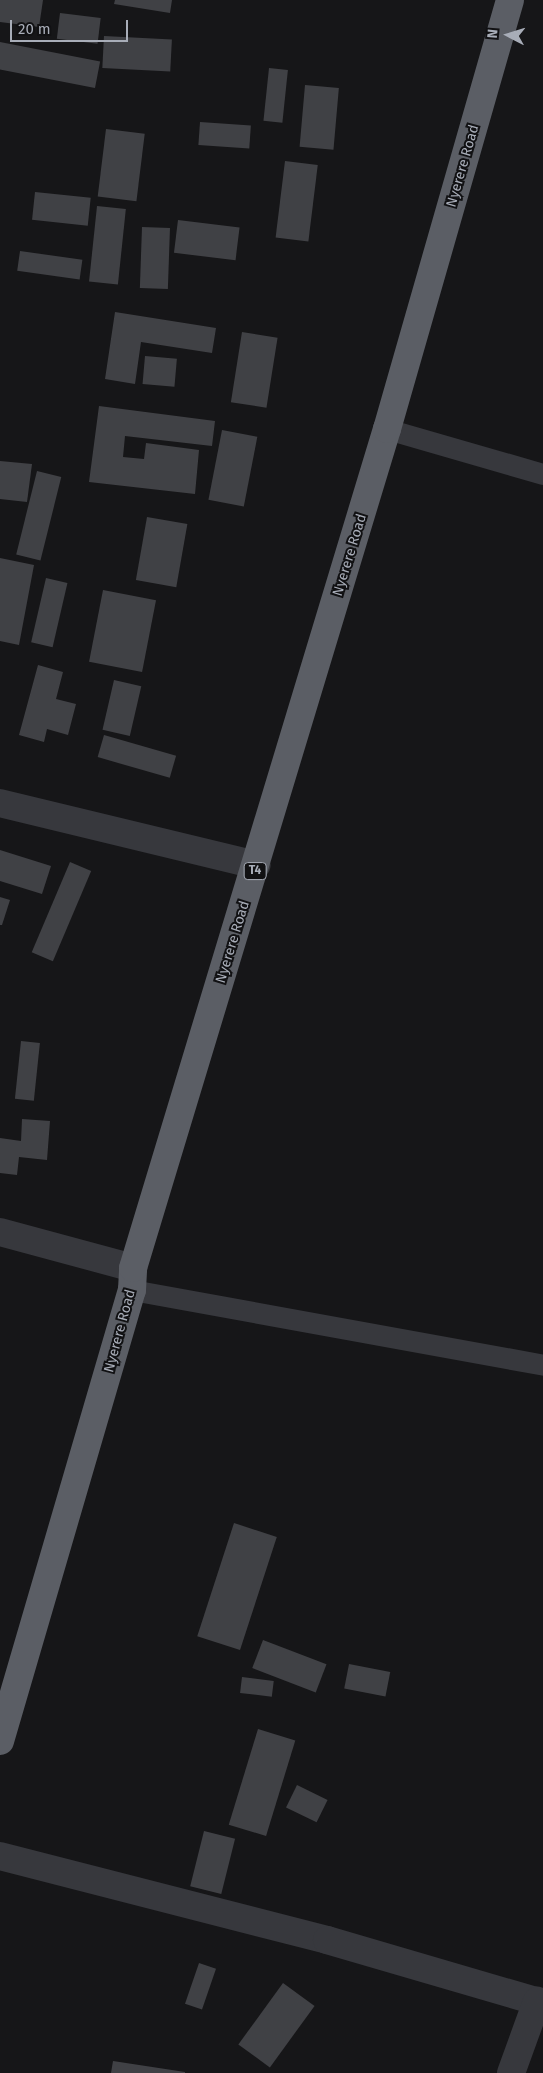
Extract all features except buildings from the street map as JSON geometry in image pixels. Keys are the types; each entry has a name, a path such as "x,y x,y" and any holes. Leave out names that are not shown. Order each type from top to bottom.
{"highway":[{"name":"Nyerere Road","path":"0,1741 133,1279 387,430 510,0"}],"street":[{"path":"0,802 257,865"},
{"path":"0,1232 133,1279"},
{"path":"0,1856 327,1940 540,2002 510,2073"}],"lane":[{"path":"387,430 543,474"},
{"path":"133,1279 543,1365"}]}
